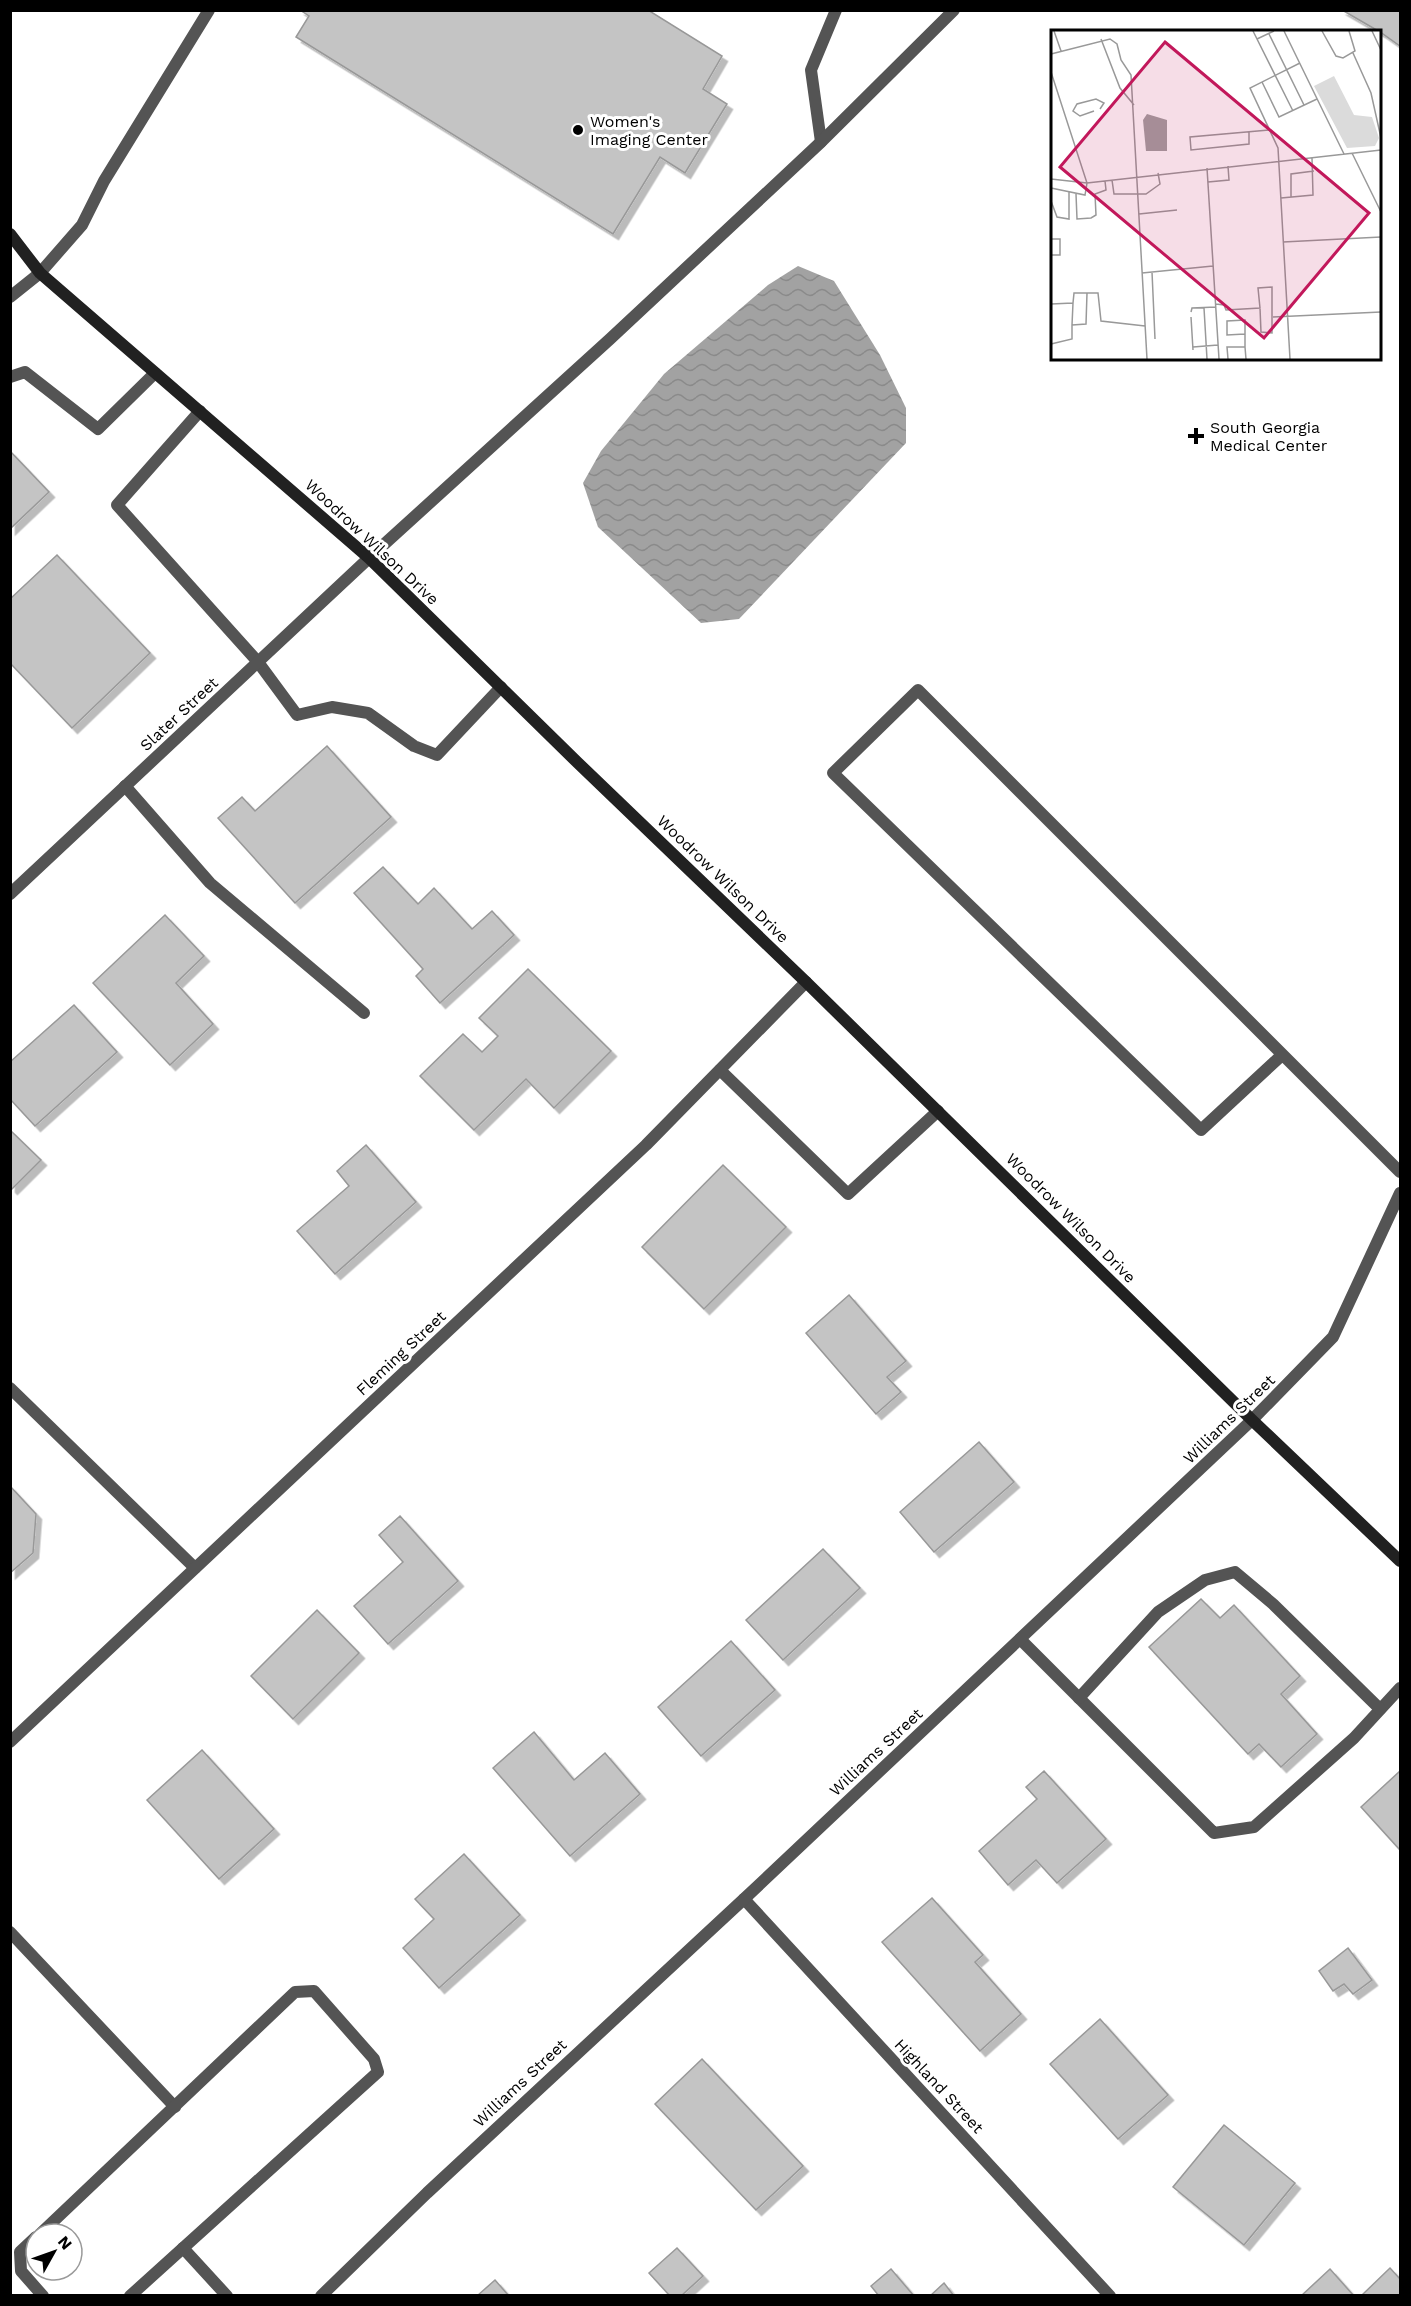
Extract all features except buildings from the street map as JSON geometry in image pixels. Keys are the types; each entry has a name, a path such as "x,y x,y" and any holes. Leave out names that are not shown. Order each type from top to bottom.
{"main road":[{"name":"Woodrow Wilson Drive","path":"10,234 40,273 369,558 806,981 1252,1420 1401,1561"}],"street":[{"path":"10,297 40,273 82,225 104,181 209,10"},
{"path":"821,141 811,70 836,10"},
{"name":"Slater Street","path":"10,894 369,558 610,339 821,141 954,10"},
{"path":"10,377 25,372 98,429 155,373"},
{"path":"200,411 117,505 258,662 297,715 332,707 368,713 414,746 437,755 501,687"},
{"path":"1282,1055 1201,1130 833,773 918,690 1401,1172"},
{"path":"125,786 210,884 364,1013"},
{"name":"Fleming Street","path":"10,1742 455,1327 646,1145 806,981"},
{"path":"720,1070 848,1194 938,1111"},
{"name":"Williams Street","path":"321,2295 1252,1420 1333,1337 1401,1194"},
{"path":"10,1388 195,1568"},
{"path":"1079,1698 1158,1612 1205,1580 1235,1572 1273,1604 1380,1709"},
{"path":"1020,1639 1214,1833 1254,1827 1354,1738 1401,1688"},
{"name":"Highland Street","path":"744,1899 1110,2295"},
{"path":"10,1932 175,2107"},
{"path":"53,2222 295,1992 314,1991 374,2059 378,2072 130,2295"},
{"path":"24,2248 20,2252 21,2271 24,2274"},
{"path":"183,2248 227,2295"},
{"path":"31,2282 43,2295"}],"water":[{"path":"798,266 834,281 880,355 906,408 906,443 739,619 701,623 598,527 583,483 601,451 664,374 768,285"}],"place":[{"name":"Women's Imaging Center","path":"578,130"},
{"name":"South Georgia Medical Center","path":"1196,436"}]}
